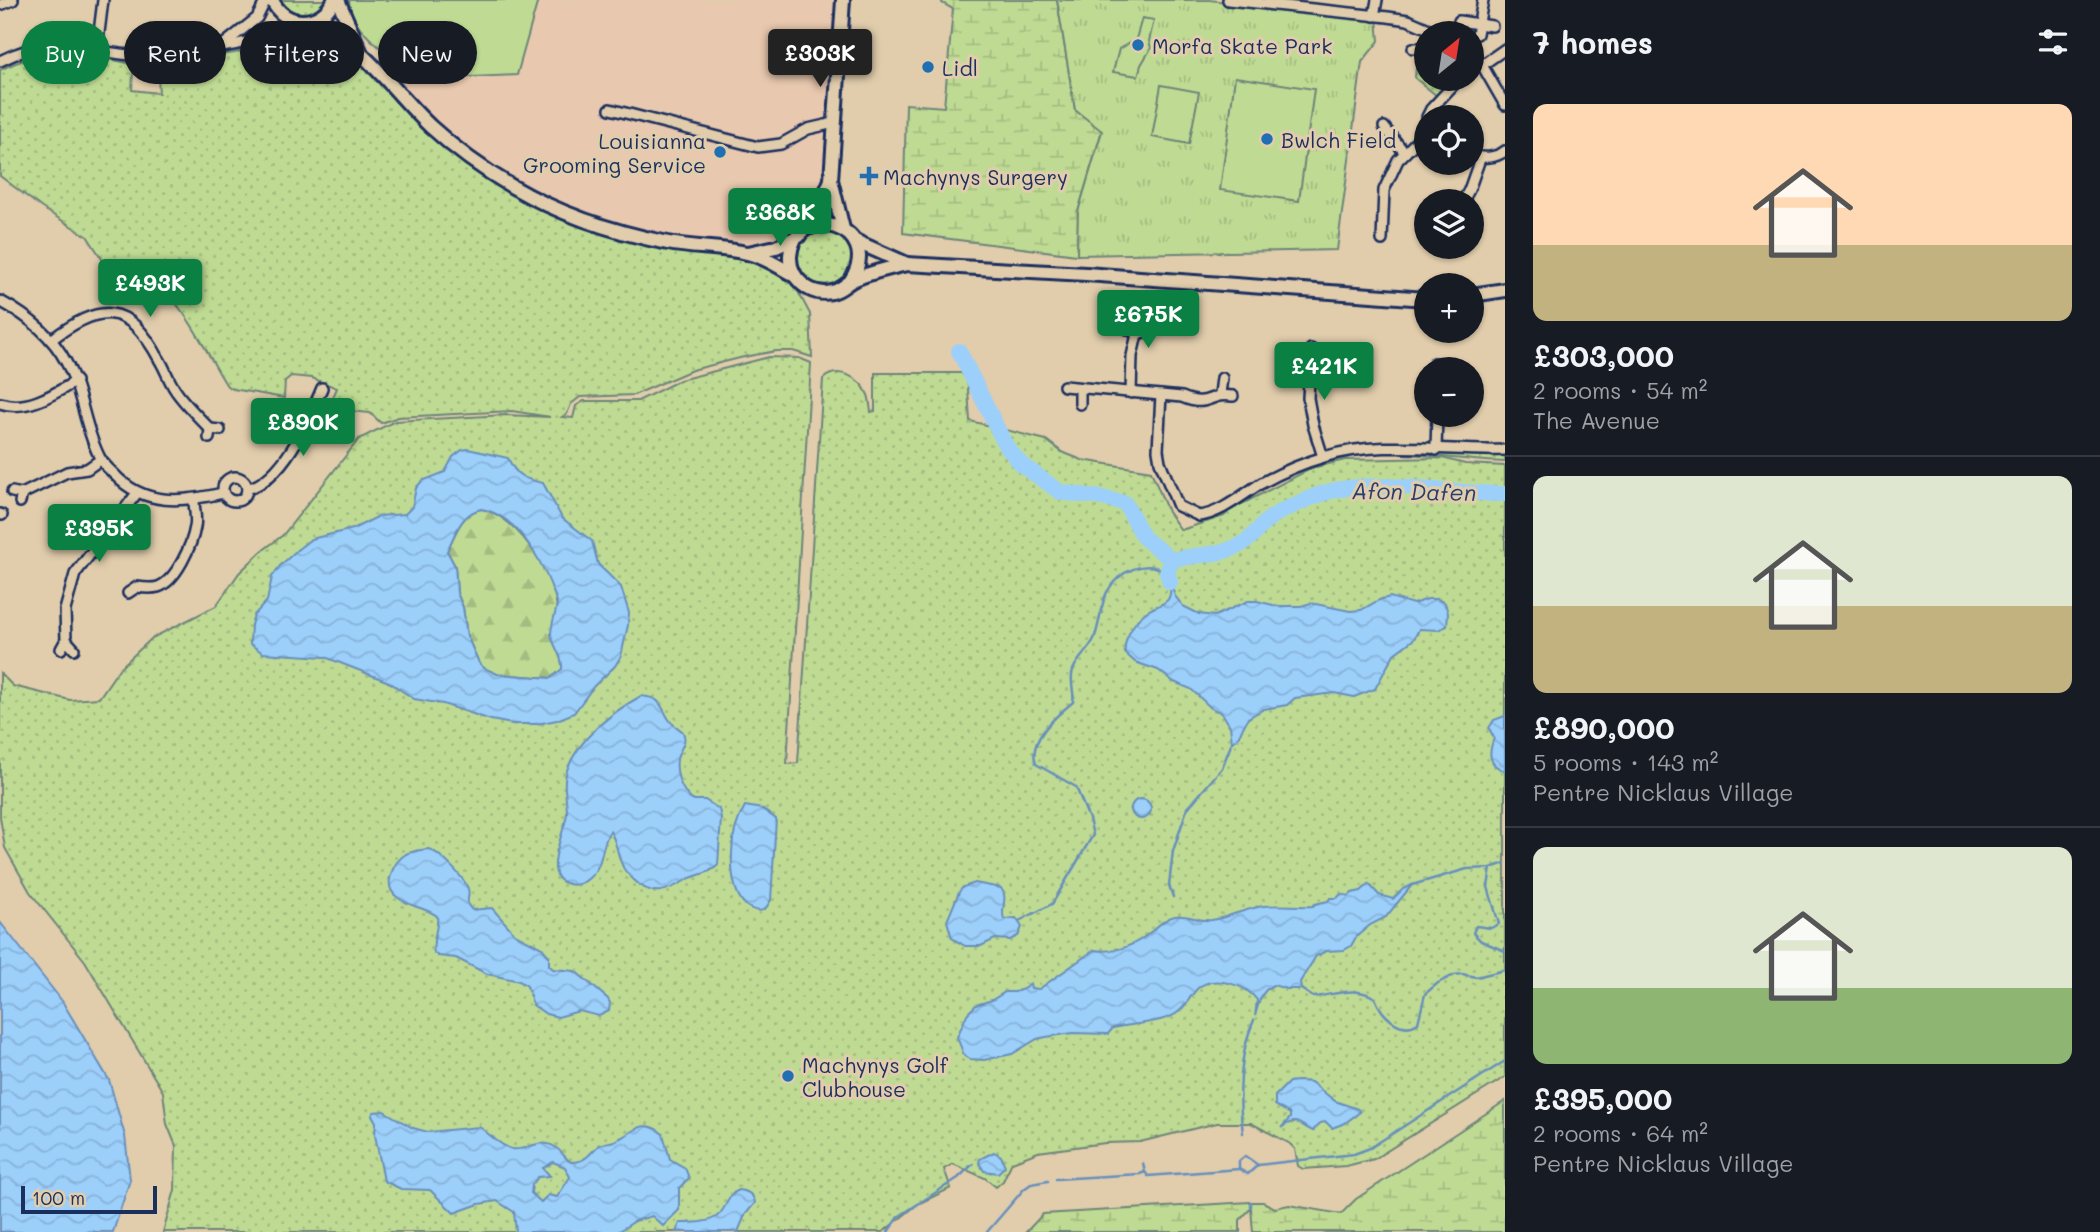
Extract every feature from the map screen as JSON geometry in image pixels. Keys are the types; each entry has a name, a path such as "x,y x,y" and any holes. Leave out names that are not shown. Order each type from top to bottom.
{"main road":[{"path":"272,0 279,12 300,21"},
{"path":"305,21 325,14 336,0 346,21"},
{"path":"842,229 831,180 843,0"},
{"path":"364,55 432,128 470,159 523,192 574,216 623,233 671,244 748,253 770,262 795,276 804,286 822,293 839,290 851,280 859,266 855,241"},
{"path":"811,227 831,180"},
{"path":"748,253 776,247 811,227 826,224 842,229 855,241 907,264"},
{"path":"795,276 790,257 791,249 799,236"},
{"path":"851,280 907,264 1414,298"},
{"path":"1484,293 1505,290"}],"street":[{"path":"0,5 13,0"},
{"path":"99,21 101,0"},
{"path":"226,43 257,18 266,0"},
{"path":"1228,0 1414,23"},
{"path":"1374,16 1377,0"},
{"path":"1479,21 1483,0"},
{"path":"1484,28 1492,26"},
{"path":"1484,64 1505,49"},
{"path":"0,61 21,52"},
{"path":"1484,68 1505,105"},
{"path":"1434,105 1448,91"},
{"path":"610,109 758,147 781,144 808,129 834,123"},
{"path":"1384,127 1405,153"},
{"path":"1382,240 1384,190 1398,160 1414,145"},
{"path":"1484,156 1505,151"},
{"path":"0,301 28,318 51,340 65,360 76,381 100,460 117,478 137,493 164,501 194,500 223,493"},
{"path":"51,340 70,326 96,315 117,313 136,323 158,356 175,390 213,432"},
{"path":"1126,328 1137,334 1152,330"},
{"path":"1131,393 1132,356 1137,334"},
{"path":"1311,349 1308,398 1312,425 1323,457"},
{"path":"1220,394 1222,378"},
{"path":"0,403 26,405 51,396 76,381"},
{"path":"1064,386 1204,402 1220,394 1233,396"},
{"path":"223,493 228,499 242,499 247,489 267,479 299,435 322,388"},
{"path":"1080,388 1080,404"},
{"path":"1161,395 1158,450 1160,462 1178,506 1199,516 1211,513 1264,482 1323,457 1366,449 1505,450"},
{"path":"1436,450 1437,427"},
{"path":"18,496 67,472 87,469 100,460"},
{"path":"223,493 225,482 231,477 242,479 247,489"},
{"path":"74,649 64,644 65,610 75,574 137,493"},
{"path":"128,593 137,587 147,589 162,586 174,573 189,551 196,525 194,500"},
{"path":"131,576 137,587"}],"shaded area":[{"path":"538,0 836,0 820,192 811,213 787,236 764,244 730,245 662,235 618,225 556,202 504,175 463,146 399,84 477,84 477,73 517,75"}],"green space":[{"path":"276,0 329,0 317,12 300,17 287,12"},
{"path":"349,0 538,0 517,75 477,77 477,21 378,21 378,45 364,32 364,21 356,21"},
{"path":"942,0 1057,0 1075,110 1102,130 1078,212 1077,255 903,233 906,104 944,107 953,9 942,3"},
{"path":"1057,0 1209,0 1377,19 1379,41 1362,62 1337,250 1077,255 1078,212 1102,131 1075,110"},
{"name":"Morfa Skate Park","path":"1142,18 1154,20 1149,41 1151,48 1138,76 1113,72 1119,49 1136,39"},
{"path":"240,51 240,84 364,84 364,68 423,127 528,202 569,221 614,237 660,248 758,262 780,272 794,284 810,314 812,357 793,351 776,351 744,357 692,370 634,395 580,397 562,417 573,418 576,406 584,401 638,401 680,380 769,357 799,358 811,363 787,764 798,763 823,379 829,375 842,373 860,383 868,395 871,412 875,411 875,373 967,373 970,421 1046,440 1062,452 1082,460 1151,471 1168,512 1181,530 1224,516 1228,512 1219,515 1266,485 1238,506 1312,468 1345,460 1442,458 1465,464 1505,466 1505,1077 1374,1159 1346,1166 1303,1169 1298,1166 1295,1149 1289,1143 1251,1123 1217,1123 1140,1142 1105,1143 1038,1152 1012,1162 1003,1181 996,1187 985,1178 953,1164 944,1169 951,1188 918,1204 883,1232 163,1232 175,1190 176,1146 167,1124 163,1092 85,961 30,892 5,848 0,817 0,673 13,686 70,700 99,698 119,669 152,638 216,606 239,573 283,535 359,439 395,421 506,415 550,417 512,411 398,417 381,423 370,413 328,409 337,388 312,378 291,376 285,381 284,398 233,389 227,386 185,315 163,290 150,280 135,286 113,276 87,236 42,208 0,176 0,70 21,61 21,84 110,84 110,60 124,62 124,84 132,84 132,90 159,93 158,84 226,84 226,54"},
{"name":"Bwlch Field","path":"1235,77 1314,89 1299,201 1220,190"},
{"path":"1161,85 1199,92 1189,144 1152,137"},
{"path":"825,231 844,239 852,258 844,277 825,285 806,277 798,258 806,239"},
{"path":"1401,454 1505,454 1505,462"},
{"path":"481,509 494,513 518,532 547,574 557,606 554,639 563,669 551,678 497,674 483,668 467,636 463,607 457,593 455,566 447,551 468,515"},
{"path":"1505,1101 1505,1232 1253,1232 1251,1208 1240,1220 1240,1232 1026,1232 1043,1214 1251,1202 1263,1202 1275,1208 1289,1205 1341,1214 1356,1199"}],"water":[{"path":"462,450 508,458 521,476 543,483 562,518 592,541 598,564 621,587 629,613 621,656 574,713 537,724 512,724 491,720 443,704 414,699 389,682 325,657 263,653 250,644 254,615 267,601 272,577 297,550 311,539 353,529 379,516 405,514 412,507 416,488 422,481 445,472 453,457","holes":["481,509 505,519 525,538 540,562 556,600 551,634 562,669 551,678 497,674 484,668 467,636 463,607 457,593 455,566 447,551 468,515"]},
{"path":"1170,582 1175,596 1183,606 1199,614 1215,616 1248,601 1277,606 1301,606 1311,603 1350,611 1361,610 1390,597 1413,604 1437,599 1445,603 1448,613 1447,626 1438,630 1419,629 1414,639 1394,654 1375,689 1354,697 1334,693 1295,698 1287,705 1264,709 1248,718 1237,739 1232,742 1230,726 1222,713 1211,708 1191,689 1174,682 1158,670 1135,662 1125,653 1126,642 1133,626 1141,616 1167,600"},
{"path":"641,696 657,701 670,721 683,732 683,746 677,765 678,776 685,792 692,800 705,800 719,809 721,818 718,865 667,890 648,890 625,871 610,831 594,873 582,883 569,884 560,880 555,864 566,821 567,770 572,758 598,727"},
{"path":"1505,716 1505,771 1492,762 1494,738 1489,728 1494,720"},
{"path":"1141,799 1148,802 1151,809 1148,816 1141,819 1134,816 1131,809 1134,802"},
{"path":"745,806 762,809 776,819 771,900 761,911 742,902 733,878 733,841"},
{"path":"428,849 462,878 469,892 468,905 472,910 492,908 515,934 542,948 549,956 549,965 553,969 575,971 608,999 609,1011 599,1016 579,1011 558,1017 546,1014 533,1005 527,986 519,981 487,974 456,958 434,953 437,916 397,897 390,887 393,868 401,858 411,852"},
{"path":"975,883 1001,888 1004,896 1004,919 1016,918 1022,927 1018,936 1010,940 995,939 981,946 965,946 952,938 947,921 959,892 963,887"},
{"path":"1369,884 1379,895 1393,899 1403,889 1412,885 1386,917 1370,925 1356,937 1351,946 1316,956 1300,982 1301,989 1273,985 1265,991 1255,1016 1257,1000 1252,995 1229,983 1212,982 1198,988 1178,1012 1167,1018 1113,1028 1108,1034 1073,1033 1037,1039 1012,1054 984,1060 970,1059 964,1055 957,1037 967,1014 976,1005 1005,992 1026,988 1030,984 1031,988 1039,989 1094,950 1118,949 1132,944 1169,918 1180,916 1212,920 1264,906 1313,906 1330,898 1337,898 1341,894 1349,896"},
{"path":"0,922 62,1001 109,1080 125,1136 130,1180 113,1232 0,1232"},
{"path":"1289,1082 1311,1082 1335,1101 1360,1112 1345,1123 1332,1128 1326,1122 1320,1123 1313,1131 1294,1122 1281,1128 1290,1118 1290,1114 1275,1105 1275,1096"},
{"path":"384,1111 413,1128 428,1132 479,1127 512,1149 549,1144 571,1162 583,1159 602,1144 614,1141 637,1128 649,1126 663,1134 670,1159 685,1168 689,1178 679,1188 679,1210 663,1226 652,1216 635,1221 618,1232 516,1232 514,1212 497,1201 454,1213 430,1190 401,1189 384,1181 375,1135 376,1122 372,1115 374,1112","holes":["553,1162 565,1167 570,1177 557,1197 548,1195 541,1202 531,1193 532,1185 538,1177 550,1176 543,1168"]},
{"path":"994,1152 1001,1156 1005,1166 998,1173 984,1171 979,1163 980,1159"},
{"path":"739,1190 750,1194 755,1203 745,1215 738,1232 676,1232 680,1223 704,1222 716,1217 731,1195"}],"waterway":[{"name":"Afon Dafen","path":"959,351 1006,446 1021,464 1060,492 1088,496"},
{"name":"Afon Dafen","path":"1172,560 1237,547 1274,516 1327,492 1392,486 1505,494"},
{"name":"Afon Dafen","path":"1097,497 1125,503 1144,538 1172,560 1167,572 1170,582"},
{"path":"1019,921 1052,904 1093,835 1076,787 1036,764 1036,746 1045,729 1073,702 1073,670 1094,639 1105,597 1112,584 1126,573 1142,567 1159,568 1167,572"},
{"path":"1173,897 1169,885 1173,851 1187,809 1222,768 1232,742"},
{"path":"1412,885 1467,869 1491,868 1505,863"},
{"path":"1491,868 1488,887 1499,924 1491,928 1476,926 1473,933 1481,941 1505,951"},
{"path":"1301,989 1313,997 1353,991 1368,994 1375,998 1392,1021 1398,1025 1411,1026 1418,1023 1425,994 1438,983 1454,975 1476,977 1505,970"},
{"path":"1243,1133 1241,1076 1245,1047 1254,1020"},
{"path":"1258,1165 1354,1154 1370,1148 1505,1061"},
{"path":"1245,1156 1258,1165 1248,1174 1239,1169 1239,1161 1245,1156"},
{"path":"1143,1163 1148,1176 1239,1169"},
{"path":"888,1232 898,1217 958,1178 973,1164"},
{"path":"1056,1179 1145,1172"},
{"path":"987,1232 1024,1189 1031,1184 1048,1181"},
{"path":"1251,1202 1251,1207"}],"place":[{"name":"Morfa Skate Park","path":"1138,45"},
{"name":"Lidl","path":"928,67"},
{"name":"Bwlch Field","path":"1267,139"},
{"name":"Louisianna Grooming Service","path":"720,152"},
{"name":"Machynys Surgery","path":"869,176"},
{"name":"Machynys Golf Clubhouse","path":"788,1076"}]}
